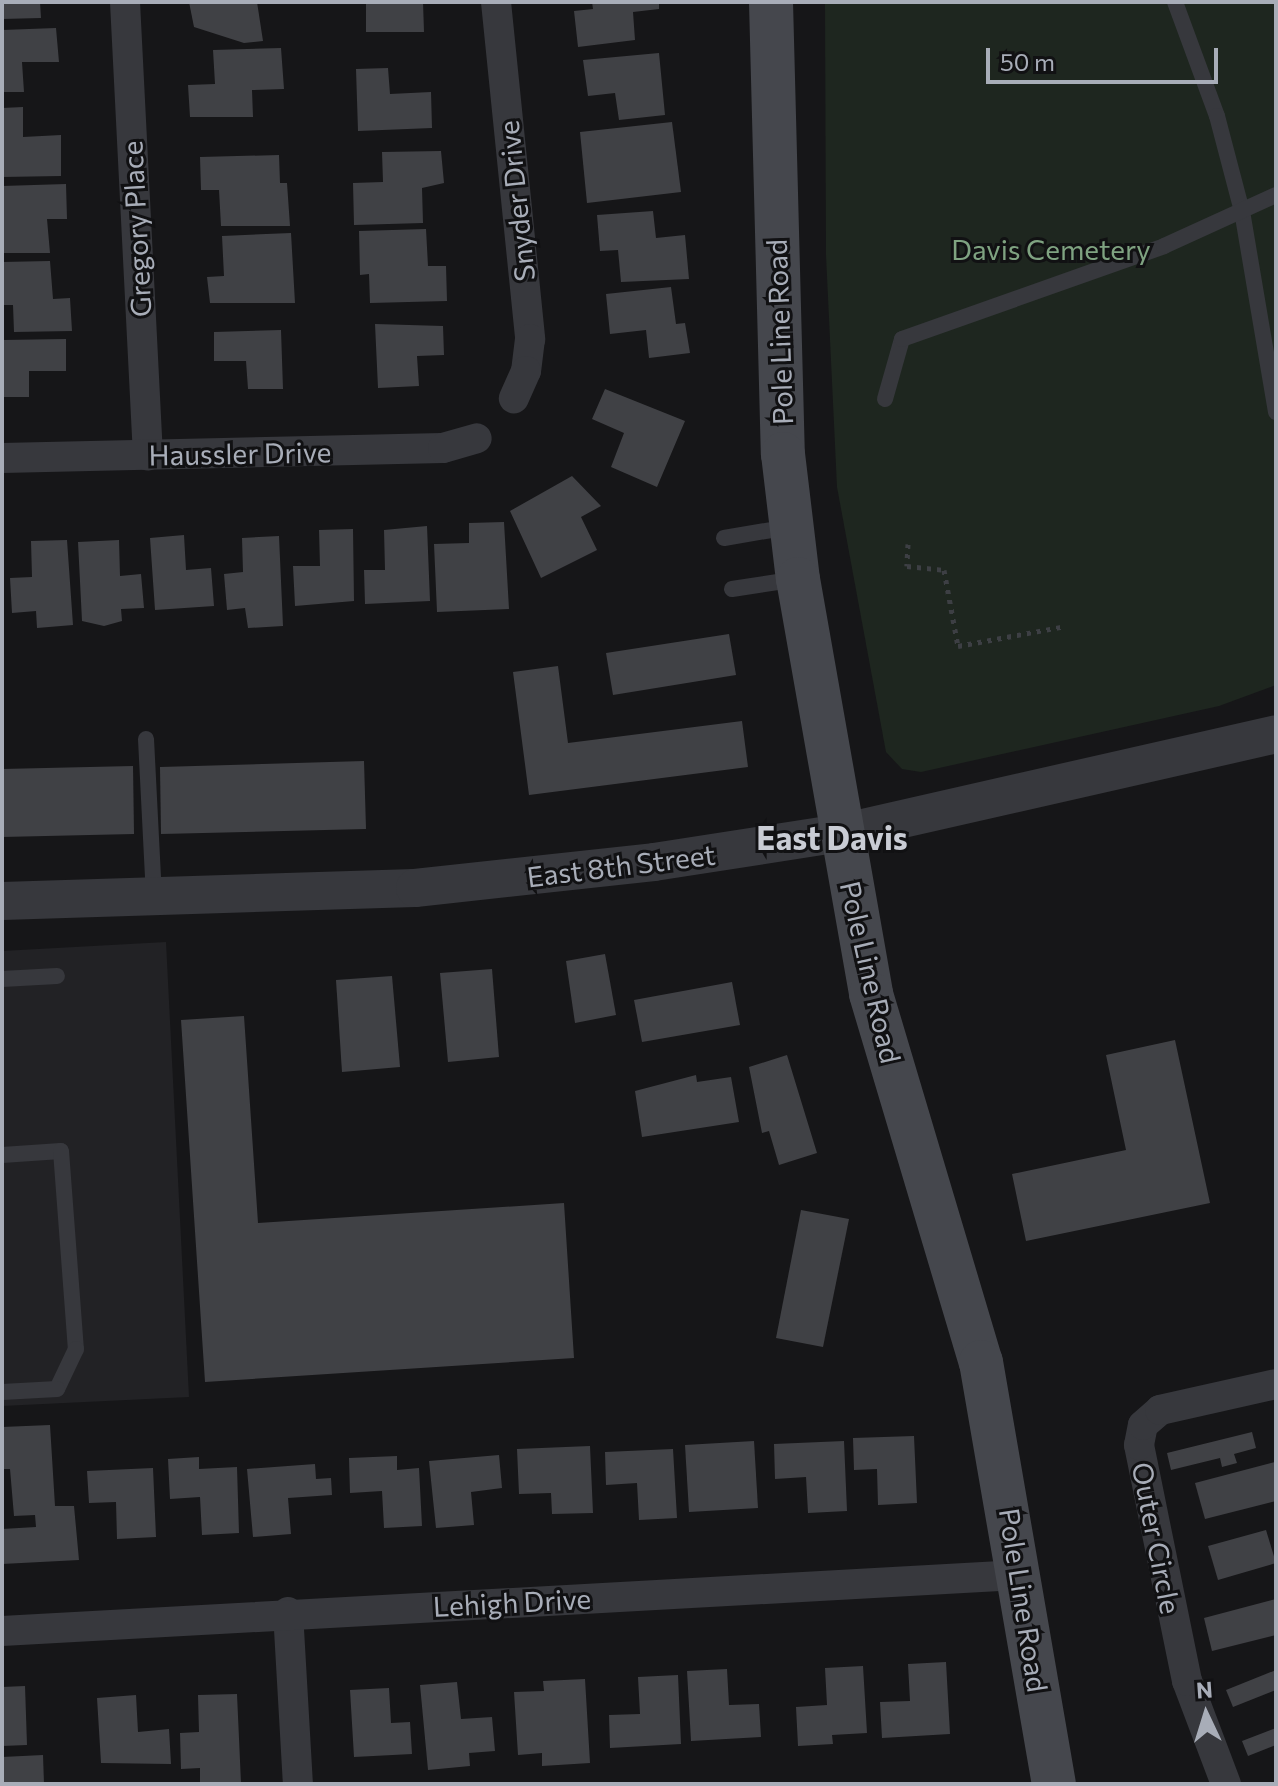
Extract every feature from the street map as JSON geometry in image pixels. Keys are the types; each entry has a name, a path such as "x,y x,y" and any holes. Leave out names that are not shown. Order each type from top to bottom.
{"main road":[{"name":"Pole Line Road","path":"771,2 782,424 790,527 798,579 871,994 981,1362 1021,1575 1054,1784"}],"street":[{"name":"Gregory Place","path":"125,2 148,455"},
{"name":"Snyder Drive","path":"496,2 530,339 526,371 514,398"},
{"name":"Haussler Drive","path":"2,458 443,448 477,438"},
{"name":"East 8th Street","path":"2,901 279,896 539,877 841,833 1276,734"},
{"name":"Outer Circle","path":"1226,1784 1187,1681 1139,1445 1143,1425 1160,1410 1276,1384"},
{"name":"Lehigh Drive","path":"2,1631 288,1612 1021,1575"},
{"path":"288,1612 298,1784"}],"lane":[{"path":"1175,2 1217,116 1242,211 1276,412"},
{"path":"885,399 902,339 1164,246 1276,195"},
{"path":"724,538 790,527"},
{"path":"732,589 798,579"},
{"path":"146,739 154,897"},
{"path":"2,979 57,976"},
{"path":"2,1155 61,1151 76,1349 57,1389 2,1392"}],"path":[{"path":"908,544 907,566 944,570 958,646 1061,627"}],"shaded area":[{"path":"166,942 189,1397 2,1406 2,951"}],"green space":[{"name":"Davis Cemetery","path":"825,2 1276,2 1276,685 1219,706 921,772 902,769 886,752 837,487 826,255"}],"building":[{"path":"2,2 40,2 41,18 2,19"},
{"path":"189,2 257,2 263,41 244,43 194,27"},
{"path":"366,2 423,2 424,32 366,32"},
{"path":"592,2 659,2 659,9 633,12 635,40 578,47 574,11 593,9"},
{"path":"56,28 59,62 22,62 24,92 2,92 2,30"},
{"path":"281,48 284,89 252,90 253,117 190,117 188,85 215,84 213,50"},
{"path":"659,53 665,115 619,120 615,93 588,96 583,60"},
{"path":"388,68 390,94 431,92 432,128 358,131 356,69"},
{"path":"23,107 23,137 61,135 61,176 2,177 2,108"},
{"path":"672,122 681,192 587,203 580,132"},
{"path":"441,151 444,183 422,188 423,223 354,225 353,183 383,182 382,152"},
{"path":"279,155 280,183 287,183 290,226 221,226 219,190 201,190 200,157"},
{"path":"66,184 67,219 47,219 50,253 2,253 2,186"},
{"path":"653,211 656,238 685,235 689,279 621,282 618,250 600,251 597,215"},
{"path":"426,229 428,266 446,266 447,301 370,303 369,274 360,275 359,231"},
{"path":"291,233 295,303 210,303 207,277 224,276 222,236"},
{"path":"50,261 53,299 70,298 72,331 14,332 13,305 2,305 2,262"},
{"path":"671,287 676,324 685,323 690,353 649,358 646,330 610,334 606,294"},
{"path":"375,324 443,326 444,355 417,356 419,386 378,388"},
{"path":"281,330 283,389 248,389 246,361 214,361 214,332"},
{"path":"66,339 66,371 29,371 29,397 2,397 2,340"},
{"path":"605,389 685,421 657,487 611,467 624,433 592,419"},
{"path":"572,476 601,506 581,517 597,550 541,578 510,511"},
{"path":"504,522 509,609 437,612 434,544 469,543 469,523"},
{"path":"427,526 430,601 365,604 364,570 385,570 384,530"},
{"path":"353,529 354,601 295,606 293,566 320,566 319,530"},
{"path":"184,535 186,570 211,568 214,606 155,610 150,538"},
{"path":"279,536 283,626 248,628 245,608 227,610 224,574 243,572 242,538"},
{"path":"67,540 73,625 37,628 36,611 12,613 10,578 32,577 31,541"},
{"path":"119,540 120,576 141,574 144,608 121,609 122,621 104,626 82,621 78,542"},
{"path":"729,634 736,675 613,695 606,653"},
{"path":"558,666 568,743 742,721 748,767 529,795 513,672"},
{"path":"364,761 366,829 161,834 160,767"},
{"path":"133,766 134,834 2,837 2,769"},
{"path":"605,954 616,1015 575,1023 566,961"},
{"path":"492,969 499,1057 448,1062 440,973"},
{"path":"392,976 400,1067 342,1072 336,980"},
{"path":"732,982 740,1025 642,1042 634,1000"},
{"path":"244,1016 258,1223 564,1203 574,1358 205,1382 181,1020"},
{"path":"1175,1040 1210,1203 1026,1241 1012,1174 1126,1150 1106,1055"},
{"path":"787,1055 817,1153 779,1165 769,1131 762,1133 749,1067"},
{"path":"696,1075 697,1082 731,1077 739,1122 642,1137 635,1091"},
{"path":"801,1210 849,1219 823,1347 776,1338"},
{"path":"50,1425 55,1506 74,1506 79,1560 2,1564 2,1529 36,1527 35,1515 14,1516 10,1469 2,1469 2,1427"},
{"path":"1252,1432 1256,1448 1234,1454 1237,1463 1222,1467 1220,1458 1171,1470 1167,1453"},
{"path":"914,1436 917,1503 878,1505 877,1469 854,1470 853,1438"},
{"path":"754,1441 758,1508 689,1512 685,1445"},
{"path":"844,1441 847,1511 808,1513 806,1477 775,1479 774,1444"},
{"path":"590,1446 593,1513 552,1514 551,1493 519,1494 517,1449"},
{"path":"673,1449 677,1518 639,1520 637,1483 606,1485 605,1452"},
{"path":"499,1455 502,1488 471,1492 474,1525 436,1528 429,1461"},
{"path":"397,1456 397,1470 419,1468 422,1526 384,1528 382,1491 350,1493 349,1458"},
{"path":"199,1457 199,1469 237,1467 239,1533 202,1535 200,1497 170,1499 168,1459"},
{"path":"1275,1462 1276,1501 1205,1519 1195,1483"},
{"path":"315,1464 316,1479 331,1478 332,1495 288,1498 291,1534 253,1537 247,1469"},
{"path":"153,1468 156,1537 117,1539 116,1502 89,1503 87,1471"},
{"path":"1266,1530 1276,1563 1218,1580 1208,1546"},
{"path":"1276,1599 1276,1635 1212,1651 1204,1618"},
{"path":"946,1662 950,1734 882,1738 880,1702 910,1701 908,1664"},
{"path":"863,1666 867,1733 832,1735 833,1744 798,1746 796,1707 827,1705 825,1668"},
{"path":"727,1669 729,1705 759,1704 761,1737 691,1741 687,1671"},
{"path":"1276,1670 1276,1690 1233,1707 1226,1690"},
{"path":"678,1675 681,1744 610,1748 609,1715 640,1714 638,1677"},
{"path":"585,1679 590,1763 542,1766 542,1753 518,1755 514,1692 544,1691 543,1681"},
{"path":"457,1682 461,1719 492,1717 495,1751 469,1753 470,1766 428,1770 420,1685"},
{"path":"25,1686 27,1745 2,1746 2,1687"},
{"path":"389,1688 391,1723 410,1722 412,1754 354,1757 350,1690"},
{"path":"237,1694 241,1783 200,1784 200,1768 181,1769 180,1733 199,1732 198,1695"},
{"path":"136,1695 138,1732 169,1729 171,1764 101,1763 97,1698"},
{"path":"1276,1728 1276,1745 1248,1756 1242,1741"},
{"path":"43,1755 44,1784 2,1784 2,1757"}],"district":[{"name":"East Davis","path":"832,837"}]}
